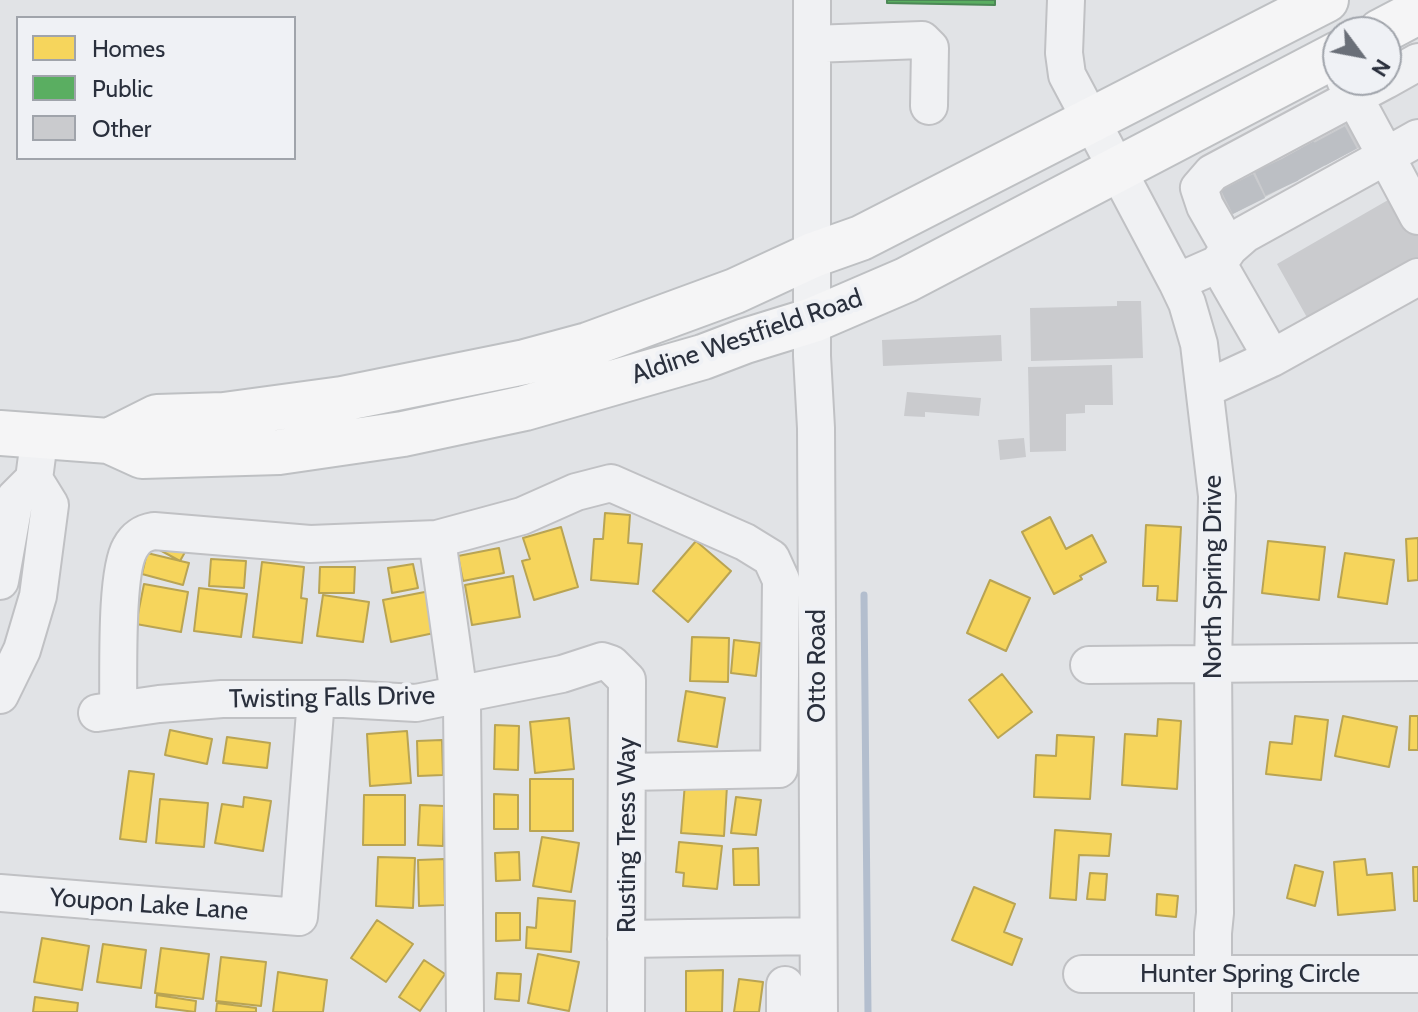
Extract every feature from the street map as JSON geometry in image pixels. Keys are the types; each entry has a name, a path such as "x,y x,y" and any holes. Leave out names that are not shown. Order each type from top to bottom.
{"main road":[{"name":"Aldine Westfield Road","path":"109,441 157,417 224,415 342,399 525,362 588,345 735,291 813,255 861,238 1326,0"},
{"name":"Aldine Westfield Road","path":"20,434 109,441 142,456 279,452 403,434 525,408 703,357 813,320 906,280 1203,124 1322,84"}],"street":[{"name":"Otto Road","path":"812,0 819,1012"},
{"name":"North Spring Drive","path":"1066,0 1064,53 1067,75 1177,282 1187,303 1199,344 1217,496 1213,663 1213,1012"},
{"path":"812,44 922,40 930,48 929,106"},
{"path":"1244,195 1305,161 1341,96"},
{"path":"1363,96 1386,156 1418,216"},
{"path":"1203,124 1244,195"},
{"path":"1177,282 1224,256 1244,195 1305,161 1386,156 1418,138"},
{"path":"1244,195 1212,173 1199,188 1224,256 1272,358"},
{"path":"1205,389 1272,358 1418,277"},
{"path":"0,695 22,650 38,596 50,505 34,479 20,434"},
{"path":"0,581 15,498 34,479"},
{"path":"465,1012 462,705 437,539 522,516 576,492 611,483 745,542 771,558 781,580 779,769 627,772"},
{"name":"Twisting Falls Drive","path":"437,539 310,544 146,532 137,537 131,546 123,570 107,712 222,699 416,703 562,674 602,661 611,664"},
{"path":"1089,665 1418,662"},
{"name":"Rusting Tress Way","path":"611,664 627,680 626,1012"},
{"name":"Youpon Lake Lane","path":"0,893 299,917 316,699"},
{"path":"626,939 818,936"},
{"name":"Hunter Spring Circle","path":"1082,974 1418,974"}],"building: Homes":[{"path":"605,513 630,515 628,543 642,544 638,584 591,580 594,539 603,539"},
{"path":"1050,517 1066,549 1092,535 1106,562 1054,594 1022,532"},
{"path":"1146,525 1181,527 1177,601 1157,600 1158,586 1143,586"},
{"path":"561,527 578,587 534,600 522,561 530,559 523,538"},
{"path":"1418,538 1418,580 1408,581 1406,539"},
{"path":"696,541 731,571 688,622 653,591"},
{"path":"1268,541 1325,547 1319,600 1262,593"},
{"path":"189,545 180,561 158,549"},
{"path":"499,548 504,573 463,581 458,556"},
{"path":"147,553 189,563 183,585 142,574"},
{"path":"1345,553 1394,560 1387,604 1338,597"},
{"path":"211,559 246,561 244,588 209,586"},
{"path":"262,562 304,567 301,598 307,599 302,643 253,637"},
{"path":"413,564 418,588 392,593 388,568"},
{"path":"320,567 355,567 354,593 319,593"},
{"path":"513,576 520,617 472,625 465,585"},
{"path":"990,580 1030,598 1006,651 967,633"},
{"path":"144,584 188,592 181,632 136,624"},
{"path":"199,588 247,594 241,637 194,631"},
{"path":"430,591 439,632 391,642 383,600"},
{"path":"323,595 369,602 363,642 317,636"},
{"path":"692,637 729,638 728,682 690,681"},
{"path":"734,640 760,643 756,676 731,673"},
{"path":"1002,674 1032,712 998,738 969,700"},
{"path":"686,691 725,698 717,747 678,741"},
{"path":"1295,716 1328,720 1321,780 1266,774 1270,742 1292,744"},
{"path":"1343,716 1397,727 1389,767 1335,756"},
{"path":"1410,716 1418,716 1418,750 1409,750"},
{"path":"569,718 574,769 535,773 530,722"},
{"path":"1158,719 1181,721 1177,789 1122,785 1125,734 1157,736"},
{"path":"495,725 519,726 518,770 494,769"},
{"path":"170,730 212,739 207,764 165,755"},
{"path":"407,731 411,783 370,786 367,734"},
{"path":"1057,735 1094,737 1090,799 1034,797 1036,755 1056,756"},
{"path":"227,737 270,743 267,768 223,763"},
{"path":"442,740 443,775 418,776 417,741"},
{"path":"129,771 154,774 146,842 120,839"},
{"path":"530,779 573,779 573,831 530,831"},
{"path":"685,783 727,786 724,836 681,833"},
{"path":"494,794 518,795 518,829 494,829"},
{"path":"364,795 405,795 405,845 363,845"},
{"path":"244,797 271,801 263,851 215,843 222,804 243,807"},
{"path":"736,797 761,800 756,835 731,833"},
{"path":"160,799 208,803 204,847 156,843"},
{"path":"420,805 444,806 443,846 418,845"},
{"path":"1055,830 1111,834 1109,856 1079,855 1076,900 1050,898"},
{"path":"542,837 579,843 571,892 533,886"},
{"path":"679,842 722,846 717,889 683,886 684,873 676,872"},
{"path":"758,848 759,885 734,885 733,849"},
{"path":"519,852 520,880 496,881 495,853"},
{"path":"378,857 415,858 413,908 376,906"},
{"path":"444,859 445,905 419,906 418,860"},
{"path":"1365,859 1367,875 1392,873 1395,910 1338,915 1334,862"},
{"path":"1295,865 1323,872 1315,906 1287,898"},
{"path":"1413,867 1418,867 1418,901 1414,901"},
{"path":"1090,873 1107,874 1105,900 1087,899"},
{"path":"974,887 1015,904 1004,932 1022,939 1012,965 952,940"},
{"path":"1157,894 1178,896 1176,917 1156,915"},
{"path":"538,898 575,901 571,952 526,948 527,927 536,928"},
{"path":"496,913 520,913 520,940 496,941"},
{"path":"377,920 413,944 386,982 351,958"},
{"path":"42,938 89,946 82,990 34,982"},
{"path":"103,944 146,950 141,988 97,982"},
{"path":"161,948 209,954 203,999 155,993"},
{"path":"538,954 579,962 569,1011 528,1003"},
{"path":"221,957 266,962 261,1006 216,1001"},
{"path":"424,960 445,974 420,1011 399,997"},
{"path":"723,970 722,1012 686,1012 686,971"},
{"path":"278,972 327,980 323,1012 273,1012"},
{"path":"497,973 521,974 519,1001 495,999"},
{"path":"739,979 763,982 759,1012 734,1012"},
{"path":"157,995 196,1001 195,1012 156,1007"},
{"path":"35,997 78,1003 77,1012 33,1012"},
{"path":"217,1003 256,1008 256,1012 216,1012"}],"building: Public":[{"path":"887,0 995,0 995,5 887,3"}],"building: Other":[{"path":"1352,121 1364,145 1229,216 1217,193"},
{"path":"1395,196 1418,236 1418,257 1309,321 1277,264"},
{"path":"1117,301 1141,301 1143,358 1031,361 1030,308 1117,306"},
{"path":"1001,335 1002,361 883,366 882,340"},
{"path":"1112,365 1113,405 1085,405 1085,413 1066,414 1066,451 1030,452 1028,367"},
{"path":"907,392 981,398 979,416 925,412 925,417 904,416"},
{"path":"1024,438 1026,457 1000,460 998,440"}],"waterway":[{"path":"864,595 868,1012"}],"tunnel":[{"path":"1329,135 1341,157"},
{"path":"1298,150 1311,173"},
{"path":"1271,164 1282,188"},
{"path":"1237,182 1249,206"}]}
